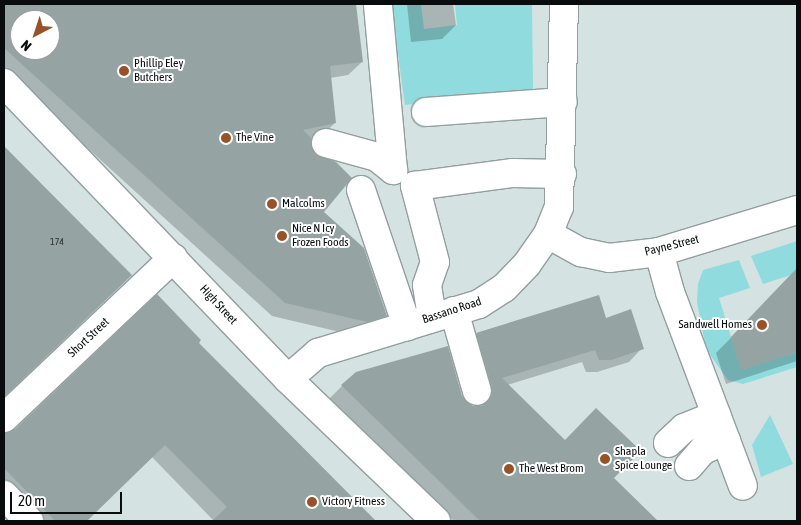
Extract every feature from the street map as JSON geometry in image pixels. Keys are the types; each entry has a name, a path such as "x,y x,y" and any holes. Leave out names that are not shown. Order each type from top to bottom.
{"street":[{"path":"378,4 404,178 435,262 427,285 431,318"},
{"name":"Bassano Road","path":"288,379 318,353 479,304 504,288 527,264 548,234 560,207 564,4"},
{"name":"High Street","path":"4,83 288,379 436,521"},
{"path":"426,112 563,102"},
{"path":"326,143 377,157 404,178 513,173 562,174"},
{"path":"361,190 431,318 477,391"},
{"name":"Payne Street","path":"548,234 581,252 609,258 660,252 797,210"},
{"path":"660,252 670,292 743,486"},
{"name":"Short Street","path":"4,418 173,258"},
{"path":"668,443 684,428 721,427"},
{"path":"690,466 721,427"},
{"path":"4,495 29,521"}],"shaded area":[{"path":"391,4 421,4 424,29 457,25 455,4 532,4 533,89 405,105"},
{"path":"797,241 797,273 763,284 751,256"},
{"path":"739,260 750,288 719,298 741,369 797,352 797,367 743,384 728,380 706,349 697,302 698,284 703,270"},
{"path":"770,415 793,464 761,477 752,445"}],"building":[{"path":"4,4 356,4 363,62 330,66 336,123 303,130 311,138 315,154 336,162 352,178 324,212 364,248 387,316 368,322 285,303 17,60 60,60 60,10 10,10 10,53 4,48"},
{"path":"4,146 132,275 4,397"},
{"name":"Sandwell Homes","path":"797,268 797,352 741,370 731,337"},
{"path":"157,294 201,340 199,343 376,521 212,521 227,507 165,445 87,521 55,521 4,468 4,433 15,429"},
{"path":"599,295 606,318 631,309 644,349 611,360 599,360 595,350 502,378 565,440 596,408 641,451 614,478 658,521 480,521 341,385 356,372 448,346 462,396 473,406 482,406 492,395 492,387 476,333"}],"place":[{"name":"Phillip Eley Butchers","path":"124,71"},
{"name":"The Vine","path":"226,138"},
{"name":"Malcolms","path":"272,204"},
{"name":"Nice N Icy Frozen Foods","path":"282,236"},
{"name":"Sandwell Homes","path":"762,325"},
{"name":"Shapla Spice Lounge","path":"605,459"},
{"name":"The West Brom","path":"509,469"},
{"name":"Victory Fitness","path":"312,502"}]}
